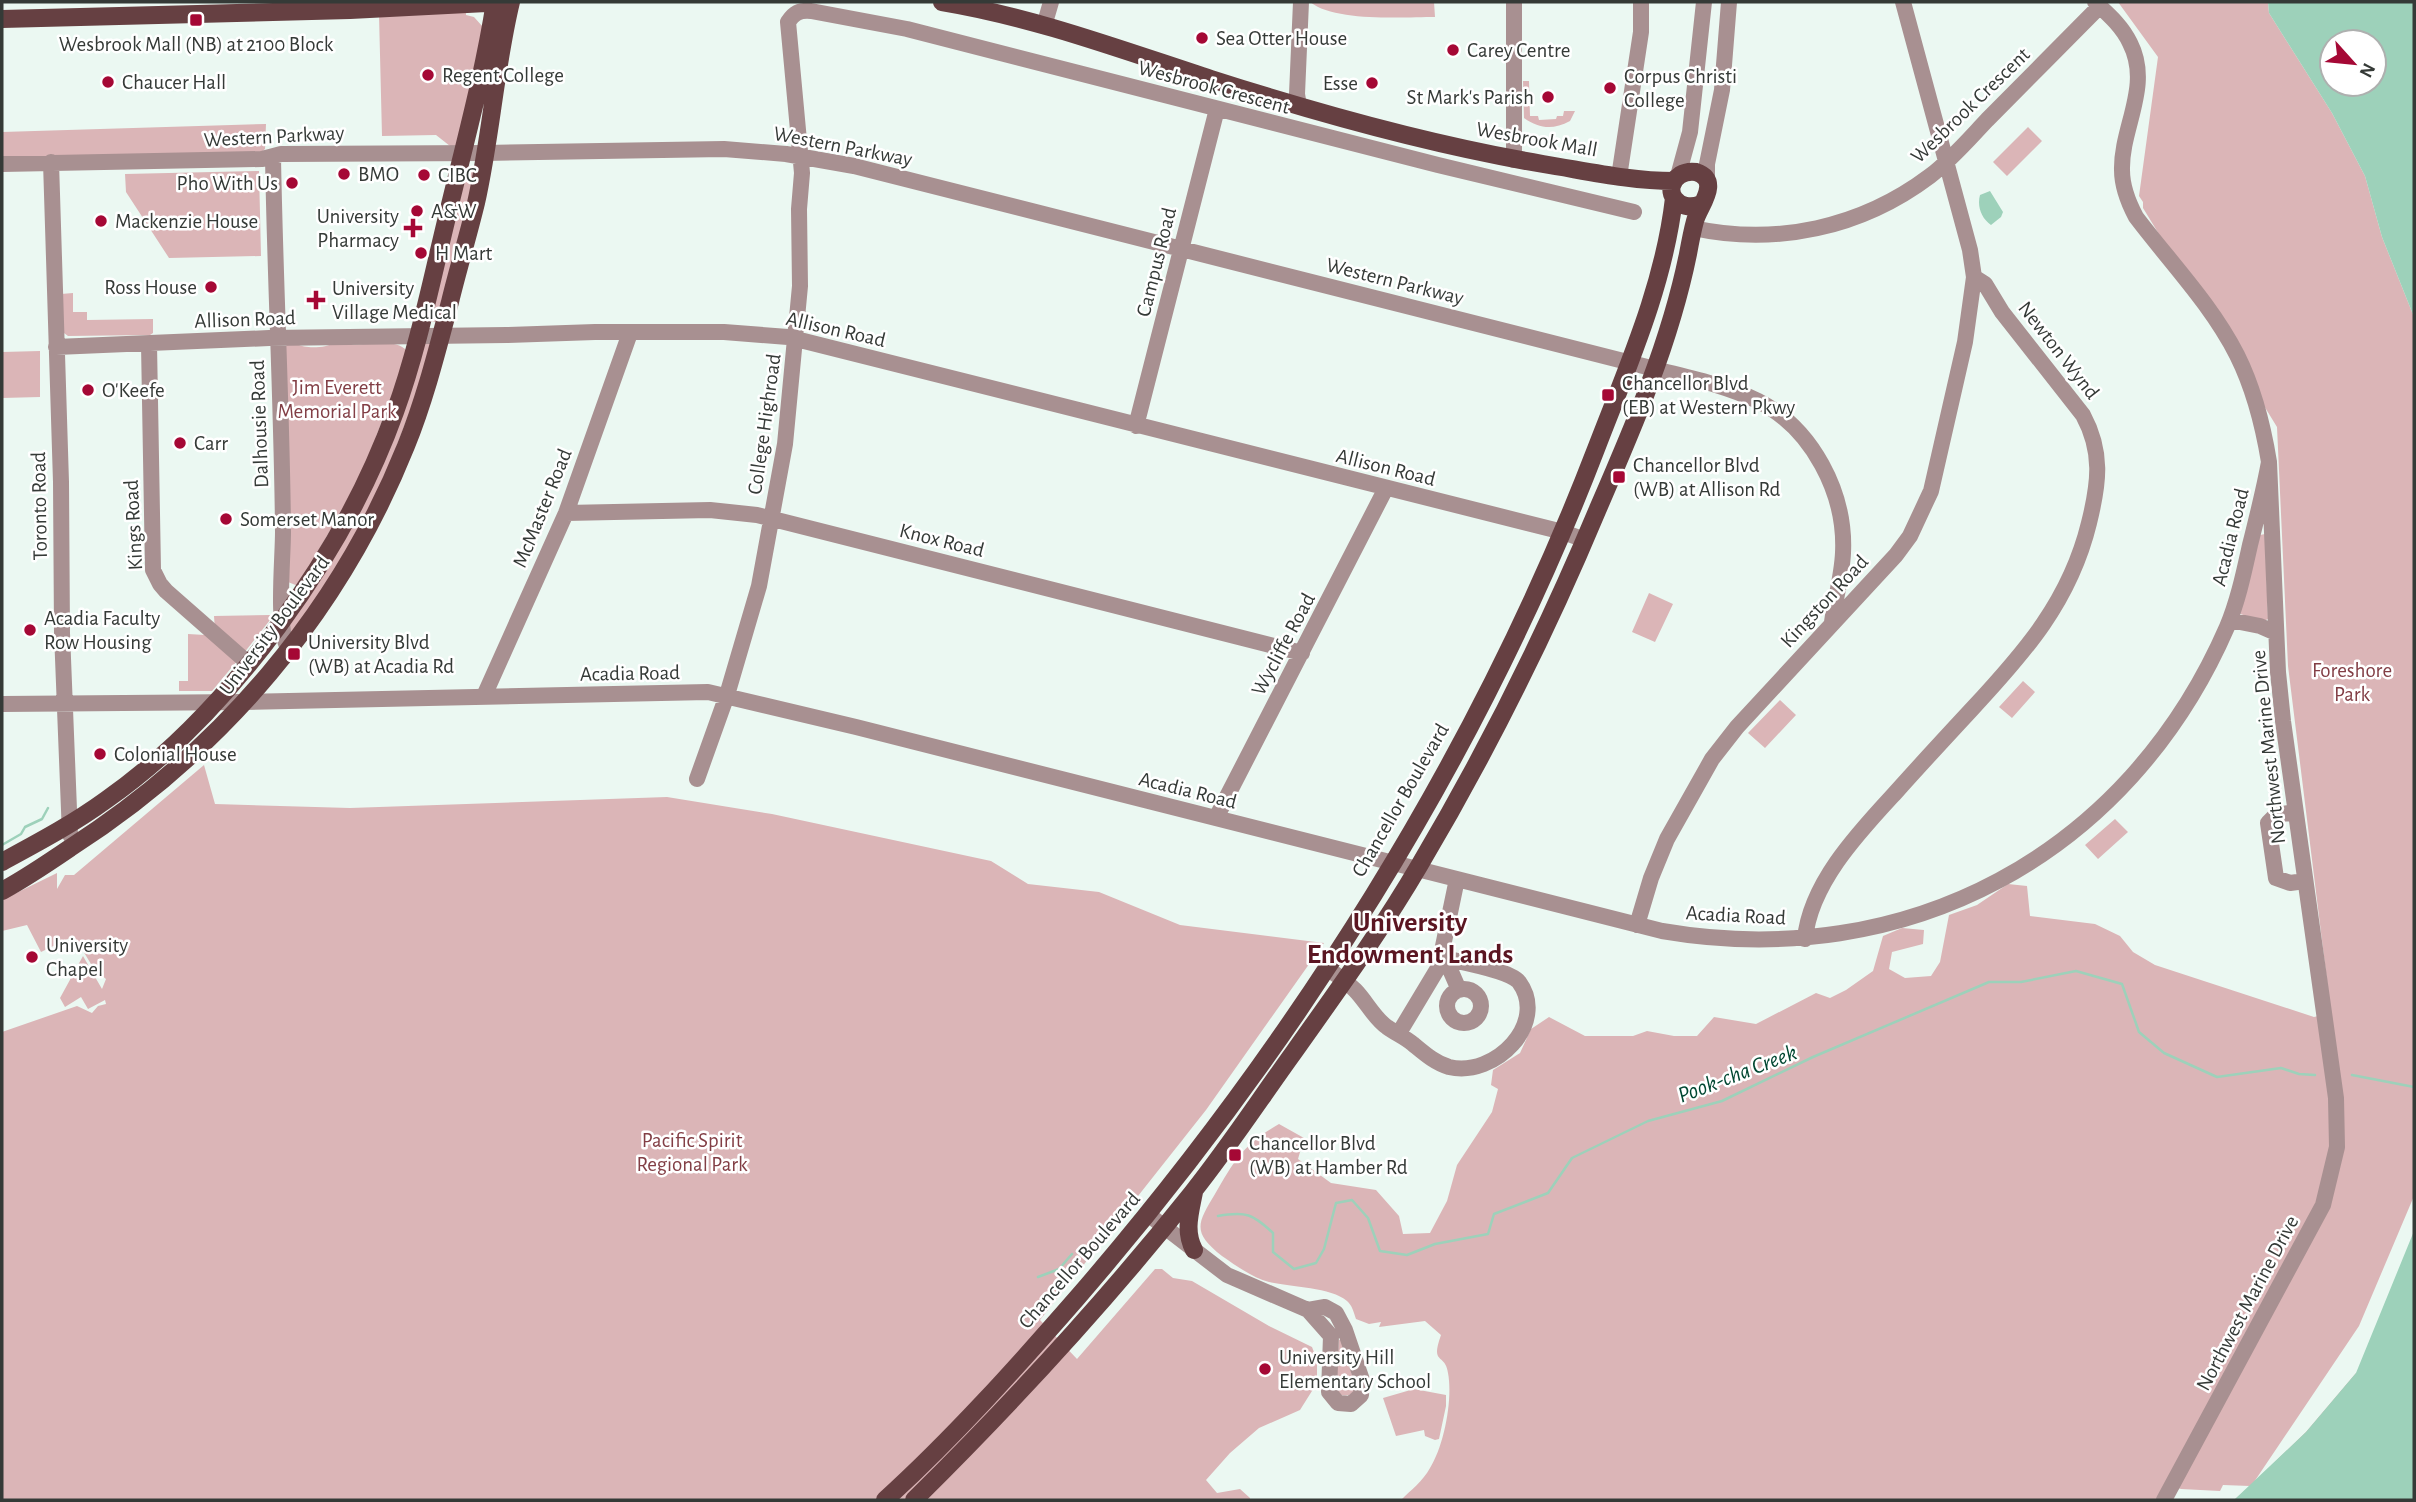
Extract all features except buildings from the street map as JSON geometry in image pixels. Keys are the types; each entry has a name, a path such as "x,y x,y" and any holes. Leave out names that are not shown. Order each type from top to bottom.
{"main road":[{"name":"University Boulevard","path":"2,862 69,825 145,770 214,702 248,663 283,620 327,554 364,484 395,412 503,2"},
{"name":"University Boulevard","path":"2,891 29,877 131,807 209,740 245,702 346,568 381,504 414,426 441,335 475,204 485,153 503,2"},
{"path":"2,19 350,10 520,2"},
{"name":"Wesbrook Mall","path":"942,2 995,12 1047,15"},
{"name":"Wesbrook Mall","path":"992,2 1047,15 1149,52 1180,69 1299,106 1514,160 1675,187"},
{"path":"1688,172 1694,172 1707,182 1708,194 1701,204 1690,208 1683,207 1675,187 1688,172"},
{"name":"Chancellor Boulevard","path":"885,1500 1024,1359 1149,1215 1268,1055 1392,863 1449,763 1510,646 1563,532 1630,362 1658,278 1668,240 1675,187"},
{"name":"Chancellor Boulevard","path":"914,1500 1011,1403 1195,1189 1344,981 1417,869 1500,716 1585,540 1655,369 1682,281 1701,204"},
{"path":"1363,952 1395,882 1392,863"},
{"path":"1195,1189 1187,1228 1189,1241 1195,1250"}],"street":[{"path":"1299,106 1297,94 1301,2"},
{"path":"1514,2 1514,160"},
{"path":"1619,177 1641,32 1641,2"},
{"name":"Chancellor Boulevard","path":"1675,187 1690,132 1704,2"},
{"path":"1707,182 1707,164 1721,90 1730,2"},
{"path":"1903,2 1970,250 1974,277"},
{"name":"Wesbrook Crescent","path":"1693,228 1755,236 1788,234 1826,227 1889,201 1929,177 1945,162 2097,4"},
{"name":"Northwest Marine Drive","path":"2097,4 2128,38 2137,71 2138,90 2121,168 2128,201 2136,216 2210,311 2237,356 2258,409 2269,462 2276,633 2283,722 2338,1126 2333,1171 2323,1205 2164,1500"},
{"name":"Wesbrook Crescent","path":"788,22 794,14 802,10 907,29 1634,212"},
{"name":"College Highroad","path":"697,779 727,695 758,586 773,519 785,444 800,286 801,156 794,107 788,22"},
{"name":"Campus Road","path":"1136,426 1217,109"},
{"name":"Western Parkway","path":"2,164 249,160 281,154 724,149 801,156 867,169 1630,362 1724,387 1758,401 1780,416 1812,449 1835,492 1843,553 1832,622"},
{"name":"Dalhousie Road","path":"274,156 283,620 288,648"},
{"name":"Toronto Road","path":"51,162 61,482 64,704 71,848"},
{"name":"Kingston Road","path":"1637,925 1651,878 1667,839 1713,758 1737,727 1896,555 1926,506 1936,474 1965,342 1974,277"},
{"name":"Newton Wynd","path":"1805,939 1806,924 1827,878 1858,833 2016,662 2043,627 2068,583 2088,530 2098,481 2097,455 2089,427 2076,404 2002,312 1985,284 1974,277"},
{"name":"Allison Road","path":"56,347 417,335 724,332 797,338 1563,532 1585,540"},
{"name":"McMaster Road","path":"484,696 566,513 630,333"},
{"name":"Kings Road","path":"149,344 153,570 166,591 248,663"},
{"name":"Acadia Road","path":"2,704 245,702 708,692 1637,925 1712,938 1757,941 1805,939 1861,930 1925,913 1982,890 2038,858 2119,791 2169,732 2211,662 2230,620 2269,462"},
{"name":"Wycliffe Road","path":"1216,818 1386,488"},
{"name":"Knox Road","path":"566,513 710,510 773,519 1302,653"},
{"path":"2253,533 2260,526 2273,527"},
{"path":"2230,620 2260,626 2276,633"},
{"path":"2295,812 2276,815 2268,823 2270,849 2276,878 2290,883 2305,881"},
{"path":"1457,879 1442,951 1459,989"},
{"path":"1326,967 1357,992 1386,1027 1399,1033 1430,1058 1448,1067 1473,1069 1495,1061 1513,1045 1525,1022 1527,1001 1518,982 1508,975 1444,958"},
{"path":"1399,1033 1444,958"},
{"path":"1149,1215 1227,1275 1308,1310 1338,1333"}],"green space":[{"path":"1310,2 1434,2 1435,17 1352,16 1335,13"},
{"name":"Foreshore Park","path":"2118,2 2268,2 2269,13 2318,91 2318,98 2323,98 2332,113 2365,176 2382,237 2414,317 2414,1196 2359,1326 2254,1482 2306,1432 2356,1373 2338,1493 2234,1500 2250,1486 2223,1485 2220,1491 2181,1489 2168,1485 2160,1500 1401,1500 1427,1473 1443,1435 1449,1384 1446,1367 1437,1351 1441,1335 1425,1321 1379,1327 1381,1322 1369,1324 1356,1319 1350,1305 1340,1296 1257,1278 1212,1248 1202,1234 1201,1220 1204,1213 1235,1162 1257,1138 1279,1124 1304,1138 1298,1159 1331,1183 1376,1190 1399,1216 1403,1234 1430,1233 1447,1201 1457,1165 1492,1112 1498,1089 1491,1085 1493,1070 1520,1053 1531,1029 1549,1017 1585,1036 1633,1036 1647,1031 1674,1036 1697,1036 1714,1017 1756,1024 1816,993 1830,998 1846,990 1873,971 1883,936 1902,928 1924,930 1923,944 1892,952 1889,969 1905,978 1931,976 1940,962 1949,915 1977,905 2008,884 2027,886 2030,916 2095,924 2120,936 2133,952 2155,965 2314,1017 2331,1013 2288,666 2277,427 2143,208 2139,196 2158,57"},
{"name":"Regent College","path":"466,12 466,15 474,17 483,27 457,146 450,146 436,135 382,136 379,14"},
{"path":"1523,81 1529,81 1530,116 1538,116 1539,120 1556,119 1557,116 1563,116 1564,111 1575,111 1570,121 1547,127 1524,118"},
{"path":"266,124 265,149 260,154 2,158 2,132"},
{"path":"2028,127 2042,141 2007,176 1993,162"},
{"path":"465,166 479,166 438,322 426,321"},
{"path":"259,171 261,256 169,258 126,192 125,174"},
{"path":"73,293 73,312 87,312 87,320 153,319 153,333 68,336 64,333 61,294"},
{"name":"Jim Everett Memorial Park","path":"334,343 389,343 407,351 402,371 358,482 298,586 288,582 285,347 297,344 321,347"},
{"path":"432,343 427,366 372,511 293,635 288,625 419,345"},
{"path":"40,351 40,397 2,398 2,352"},
{"path":"2265,534 2268,619 2264,621 2240,614 2260,535"},
{"path":"1649,593 1673,604 1655,642 1632,632"},
{"path":"270,615 270,620 244,653 215,630 214,616"},
{"path":"188,634 205,635 237,661 212,691 179,691 179,681 188,681"},
{"path":"2023,681 2035,692 2012,718 1999,707"},
{"path":"1780,700 1796,715 1765,748 1748,733"},
{"name":"Pacific Spirit Regional Park","path":"204,765 215,804 350,808 667,797 772,814 991,861 1028,884 1099,892 1180,925 1324,943 1206,1110 1040,1320 1077,1359 1155,1269 1162,1269 1173,1278 1192,1281 1269,1326 1312,1347 1317,1360 1317,1383 1300,1410 1259,1428 1230,1453 1206,1480 1217,1493 1240,1489 1250,1500 2,1500 2,1032 77,1006 92,1013 98,1006 106,1004 105,1000 88,1009 81,997 65,1007 60,998 83,956 102,989 106,979 94,969 74,936 41,952 27,925 2,931 2,900 57,873 57,889 65,875 74,875"},
{"path":"2115,819 2128,832 2098,859 2085,845"},
{"path":"1339,1340 1355,1384 1353,1392 1346,1396 1340,1395 1335,1388"},
{"path":"1414,1389 1446,1395 1439,1439 1425,1436 1424,1430 1396,1436 1383,1398"}],"shaded area":[{"path":"2268,2 2414,2 2414,317 2382,237 2365,176 2323,98 2388,98 2388,28 2318,28 2318,91 2269,13"},
{"path":"1990,191 2003,212 1991,225 1982,215 1979,203 1980,195"},
{"path":"2414,1231 2414,1500 2234,1500 2306,1432 2356,1373"}],"waterway":[{"path":"2,845 21,834 25,827 42,819 48,808"},
{"name":"Pook-cha Creek","path":"1218,1216 1242,1214 1260,1222 1273,1233 1273,1252 1294,1269 1316,1263 1324,1249 1336,1203 1352,1200 1368,1218 1380,1251 1407,1255 1435,1244 1488,1234 1494,1214 1548,1193 1572,1158 1648,1121 1722,1101 1813,1057 1989,982 2021,982 2076,971 2122,984 2139,1032 2164,1053 2217,1077 2281,1068 2299,1074 2315,1075"},
{"name":"Pook-cha Creek","path":"2352,1075 2414,1087"},
{"name":"Pook-cha Creek","path":"1038,1277 1059,1269 1072,1254"}],"place":[{"name":"Wesbrook Mall (NB) at 2100 Block","path":"196,20"},
{"name":"Sea Otter House","path":"1202,38"},
{"name":"Carey Centre","path":"1453,50"},
{"name":"Regent College","path":"428,75"},
{"name":"Chaucer Hall","path":"108,82"},
{"name":"Esse","path":"1372,83"},
{"name":"Corpus Christi College","path":"1610,88"},
{"name":"St Mark's Parish","path":"1548,97"},
{"name":"BMO","path":"344,174"},
{"name":"CIBC","path":"424,175"},
{"name":"Pho With Us","path":"292,183"},
{"name":"A&W","path":"417,211"},
{"name":"Mackenzie House","path":"101,221"},
{"name":"University Pharmacy","path":"413,228"},
{"name":"H Mart","path":"421,253"},
{"name":"Ross House","path":"211,287"},
{"name":"University Village Medical","path":"316,300"},
{"name":"O'Keefe","path":"88,390"},
{"name":"Chancellor Blvd (EB) at Western Pkwy","path":"1608,395"},
{"name":"Carr","path":"180,443"},
{"name":"Chancellor Blvd (WB) at Allison Rd","path":"1619,477"},
{"name":"Somerset Manor","path":"226,519"},
{"name":"Acadia Faculty Row Housing","path":"30,630"},
{"name":"University Blvd (WB) at Acadia Rd","path":"294,654"},
{"name":"Colonial House","path":"100,754"},
{"name":"University Chapel","path":"32,957"},
{"name":"Chancellor Blvd (WB) at Hamber Rd","path":"1235,1155"},
{"name":"University Hill Elementary School","path":"1265,1369"}],"district":[{"name":"University Endowment Lands","path":"1410,937"}]}
